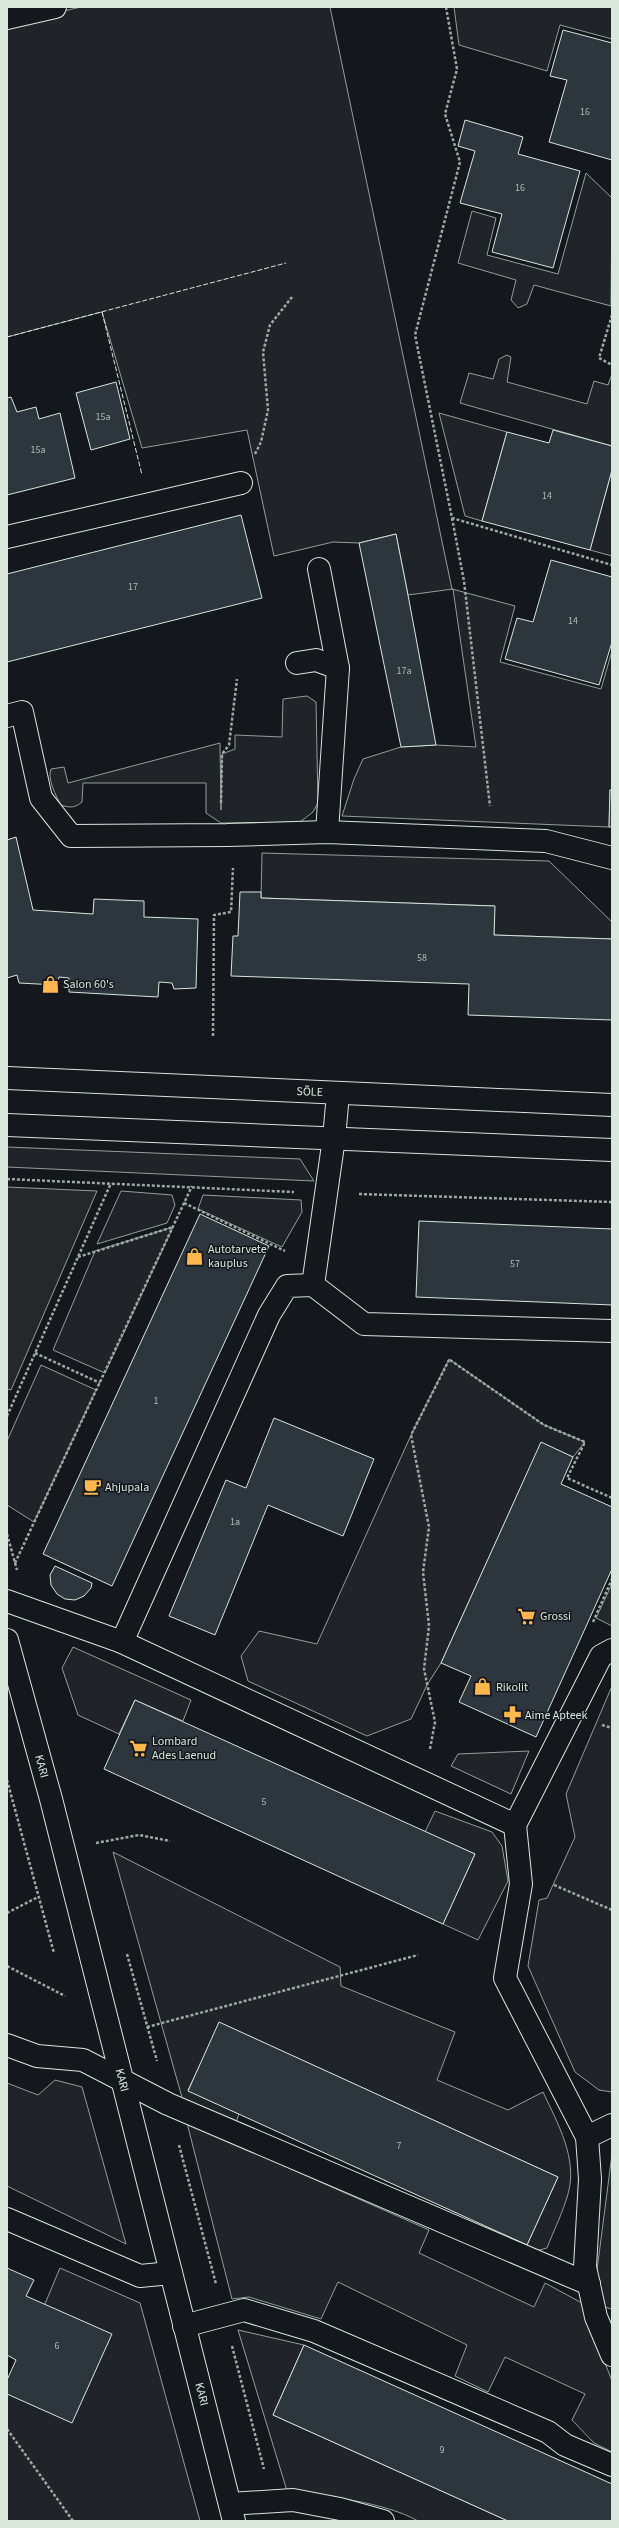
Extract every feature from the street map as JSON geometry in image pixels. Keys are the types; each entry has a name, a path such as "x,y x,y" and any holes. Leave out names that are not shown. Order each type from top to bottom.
{"street":[{"path":"7,18 55,7"},
{"path":"7,538 241,482"},
{"path":"319,569 338,668 327,832"},
{"path":"297,664 316,660 338,668"},
{"path":"7,716 22,712 41,798 71,836 227,835 327,832 546,841 612,858"},
{"name":"SÕLE","path":"7,1078 338,1094 612,1105"},
{"path":"314,1276 334,1138 338,1094"},
{"path":"7,1125 612,1150"},
{"path":"314,1276 364,1324 612,1331"},
{"path":"122,1642 269,1315 287,1286 314,1276"},
{"path":"7,1601 122,1642 515,1825"},
{"name":"KARI","path":"7,1640 53,1806 232,2512"},
{"path":"612,1650 601,1656 515,1825 521,1884 505,1978 587,2137 590,2179 585,2267 596,2317 612,2355"},
{"path":"7,2045 37,2056 83,2060 122,2078 168,2104 588,2284"},
{"path":"587,2137 612,2125"},
{"path":"7,2219 140,2276 170,2272"},
{"path":"184,2326 244,2310 314,2332 548,2432 565,2445 612,2465"},
{"path":"232,2512 293,2500 340,2509 384,2521"}],"path":[{"path":"446,7 457,69 445,114 460,162 415,335 464,581 494,839"},
{"path":"241,482 261,442 268,410 263,352 270,325 292,296"},
{"path":"612,315 599,358 612,365"},
{"path":"452,518 612,565"},
{"path":"213,1036 214,915 231,912 233,868 227,835 221,823 222,754 229,745 237,679"},
{"path":"7,1416 111,1183"},
{"path":"15,1563 192,1186"},
{"path":"184,1203 314,1276"},
{"path":"78,1257 173,1227"},
{"path":"35,1353 100,1383"},
{"path":"442,1356 449,1359 544,1425 585,1442 567,1478 612,1498"},
{"path":"423,1782 435,1722 424,1669 430,1626 423,1572 429,1527 411,1435 449,1359"},
{"path":"95,1843 139,1835 170,1841"},
{"path":"521,1884 544,1881 612,1910"},
{"path":"7,1913 38,1897"},
{"path":"147,2027 418,1955"},
{"path":"7,1966 65,1996"},
{"path":"7,2429 73,2521"}],"shaded area":[{"path":"81,7 330,7 452,589 408,595 396,534 359,543 333,542 274,556 247,430 142,448 102,312 7,337 7,24"},
{"path":"454,7 612,7 612,39 560,25 547,71 459,45"},
{"path":"586,173 612,198 611,306 534,285 527,304 518,308 511,300 516,280 458,263 472,211 496,218 487,255 558,274"},
{"path":"507,355 511,357 507,382 587,404 594,381 608,385 612,374 612,446 460,403 469,373 493,379 499,359"},
{"path":"439,413 507,432 482,521 465,516"},
{"path":"612,470 612,556 590,550"},
{"path":"453,589 515,606 500,662 601,689 612,651 612,790 610,790 609,827 342,816 354,779 363,759 401,747 436,745 476,747"},
{"path":"307,696 316,702 318,803 313,812 300,822 221,823 206,813 206,783 83,783 82,802 70,807 61,805 53,787 50,778 51,769 64,767 68,783 220,743 221,810 222,754 235,749 235,735 282,737 283,699"},
{"path":"262,853 549,861 612,922 612,939 494,935 494,906 261,898"},
{"path":"7,1147 300,1159 314,1181 7,1167"},
{"path":"7,1187 97,1191 11,1390 7,1389"},
{"path":"121,1191 172,1195 175,1205 167,1223 97,1244"},
{"path":"203,1195 301,1200 302,1212 282,1247 198,1209"},
{"path":"173,1227 105,1373 53,1350 95,1251"},
{"path":"449,1359 544,1425 585,1442 573,1457 541,1443 441,1663 427,1685 411,1719 367,1736 248,1681 241,1656 259,1631 317,1644 411,1435"},
{"path":"41,1365 96,1390 34,1522 7,1505 7,1441"},
{"path":"612,1584 612,1626 596,1618"},
{"path":"73,1647 191,1700 183,1721 135,1700 119,1734 78,1715 62,1668"},
{"path":"612,1686 612,2092 599,2090 575,2072 528,1966 539,1900 547,1898 575,1837 566,1794"},
{"path":"529,1751 511,1794 451,1766 458,1754"},
{"path":"435,1811 492,1832 502,1846 508,1881 478,1940 443,1924 475,1854 425,1832"},
{"path":"113,1852 340,1967 341,1986 455,2032 437,2080 508,2110 543,2092 565,2142 570,2168 568,2194 547,2248 536,2251 527,2245 558,2177 220,2023 188,2090 239,2114 235,2125 183,2101"},
{"path":"55,2080 82,2087 126,2244 7,2186 7,2083 38,2095"},
{"path":"187,2123 429,2230 419,2253 534,2307 545,2283 582,2303 612,2381 612,2452 594,2443 572,2420 585,2394 505,2357 488,2392 455,2376 467,2345 338,2282 321,2319 249,2297 232,2299"},
{"path":"612,2154 612,2309 604,2307 597,2270"},
{"path":"60,2268 140,2303 200,2521 7,2521 7,2394"},
{"path":"238,2330 304,2345 273,2415 508,2521 418,2521 404,2514 372,2504 287,2491"}],"building":[{"path":"563,30 612,43 612,160 549,142 567,80 550,76"},
{"path":"465,120 523,137 518,154 580,171 553,268 492,252 502,214 460,203 475,151 458,146"},
{"path":"116,382 130,439 91,450 76,393"},
{"path":"11,397 17,412 36,407 39,419 60,413 75,478 7,495 7,398"},
{"path":"553,430 612,446 612,470 590,550 482,521 507,432 549,443"},
{"path":"241,515 262,598 7,662 7,574"},
{"path":"396,534 436,745 401,747 359,543"},
{"path":"551,560 612,577 612,642 599,685 505,659 517,618 533,622"},
{"path":"610,790 612,790 612,827 609,827"},
{"path":"16,837 33,910 93,914 94,899 144,901 144,917 198,919 196,988 174,989 172,983 159,982 158,997 69,992 69,978 59,977 57,985 19,983 17,975 7,978 7,840"},
{"path":"240,892 261,892 261,898 495,906 494,935 612,939 612,1020 468,1015 469,984 231,976 233,936 238,936"},
{"path":"200,1214 269,1246 112,1586 43,1554"},
{"path":"419,1221 612,1229 612,1305 416,1297"},
{"path":"274,1418 374,1459 343,1536 268,1505 215,1635 169,1616 226,1480 246,1488"},
{"name":"Grossi","path":"541,1442 573,1457 561,1484 612,1507 612,1569 536,1737 459,1702 471,1676 441,1663"},
{"path":"55,1566 92,1583 91,1588 84,1596 75,1600 65,1599 57,1594 51,1585 50,1575"},
{"path":"135,1700 475,1854 443,1924 104,1769"},
{"path":"219,2022 558,2177 527,2245 188,2091"},
{"path":"7,2268 34,2280 26,2296 112,2334 72,2423 7,2394 7,2380 16,2360 7,2355"},
{"path":"304,2345 612,2484 612,2521 508,2521 273,2415"}],"fence":[{"path":"7,337 286,263"},
{"path":"102,312 142,475"}],"place":[{"name":"Salon 60's","path":"50,984"},
{"name":"Autotarvete kauplus","path":"195,1256"},
{"name":"Ahjupala","path":"92,1487"},
{"name":"Grossi","path":"527,1616"},
{"name":"Rikolit","path":"483,1687"},
{"name":"Aime Apteek","path":"512,1715"},
{"name":"Lombard Ades Laenud","path":"139,1748"}]}
